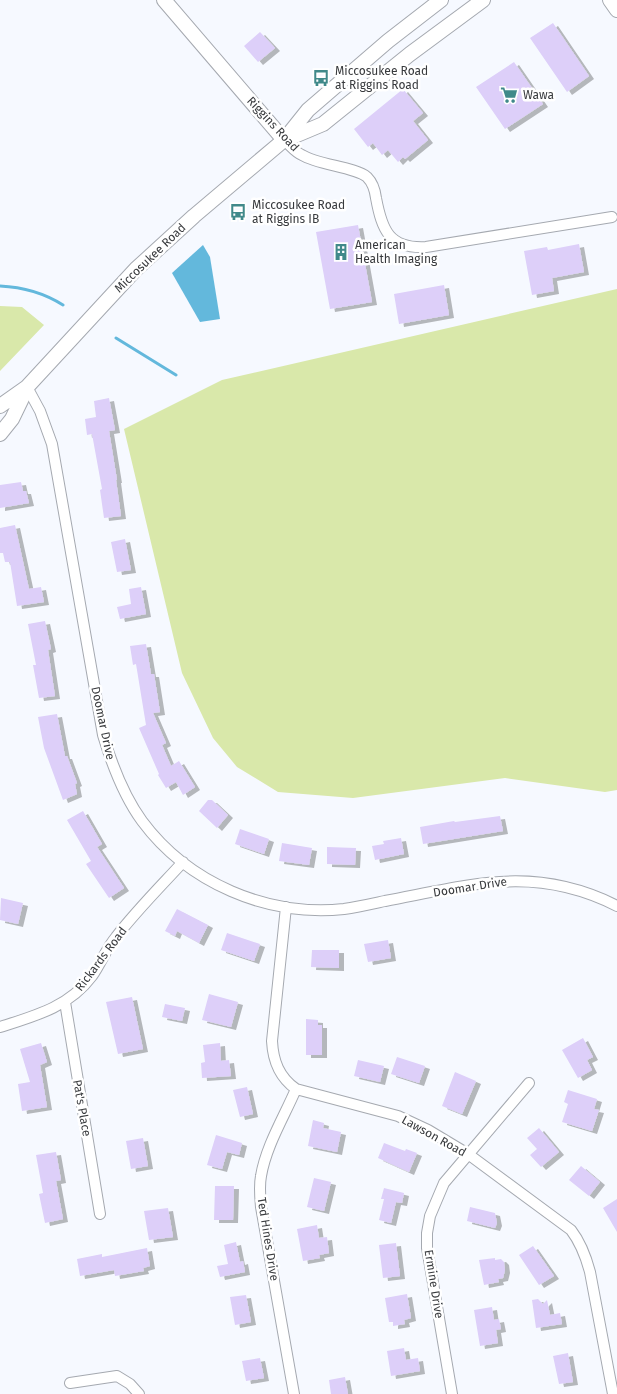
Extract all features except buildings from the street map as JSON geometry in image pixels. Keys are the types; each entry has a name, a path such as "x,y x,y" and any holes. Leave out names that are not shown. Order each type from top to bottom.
{"street":[{"name":"Riggins Road","path":"164,0 284,140 302,155 367,177 374,188 384,228 396,242 406,246 426,247 612,217"},
{"name":"Miccosukee Road","path":"0,406 27,387 136,269 194,216 284,140 308,110 388,41 441,0"},
{"name":"Miccosukee Road","path":"284,140 323,124 410,54 483,0"},
{"path":"610,0 617,10"},
{"name":"Miccosukee Road","path":"0,434 12,419 27,387"},
{"name":"Doomar Drive","path":"27,387 40,411 52,444 103,735 112,766 124,791 142,820 165,848 204,878 229,890 260,902 309,911 345,909 489,882 514,880 565,886 617,906"},
{"name":"Rickards Road","path":"0,1027 35,1016 65,1002 76,994 91,976 115,937 182,862"},
{"path":"286,907 272,1041 273,1056 277,1068 283,1078 296,1089"},
{"name":"Pat's Place","path":"65,1002 100,1214"},
{"name":"Ermine Drive","path":"452,1394 427,1248 430,1216 444,1183 529,1082"},
{"name":"Lawson Road","path":"296,1089 398,1116 428,1130 468,1154 571,1230 578,1239 585,1254 613,1394"},
{"name":"Ted Hines Drive","path":"294,1394 261,1207 260,1188 261,1174 267,1152 296,1089"},
{"path":"70,1383 117,1376 130,1384 139,1394"}],"green space":[{"path":"617,289 617,790 605,792 505,778 353,798 278,792 237,767 213,738 182,673 124,429 222,380"},
{"path":"0,306 22,307 44,325 0,371"}],"water":[{"path":"203,245 210,257 220,319 200,322 172,273"}],"waterway":[{"path":"0,286 33,291 63,305"},
{"path":"116,338 176,375"}],"place":[{"name":"Miccosukee Road at Riggins Road","path":"321,78"},
{"name":"Wawa","path":"509,95"},
{"name":"Miccosukee Road at Riggins IB","path":"238,212"},
{"name":"American Health Imaging","path":"341,252"}]}
